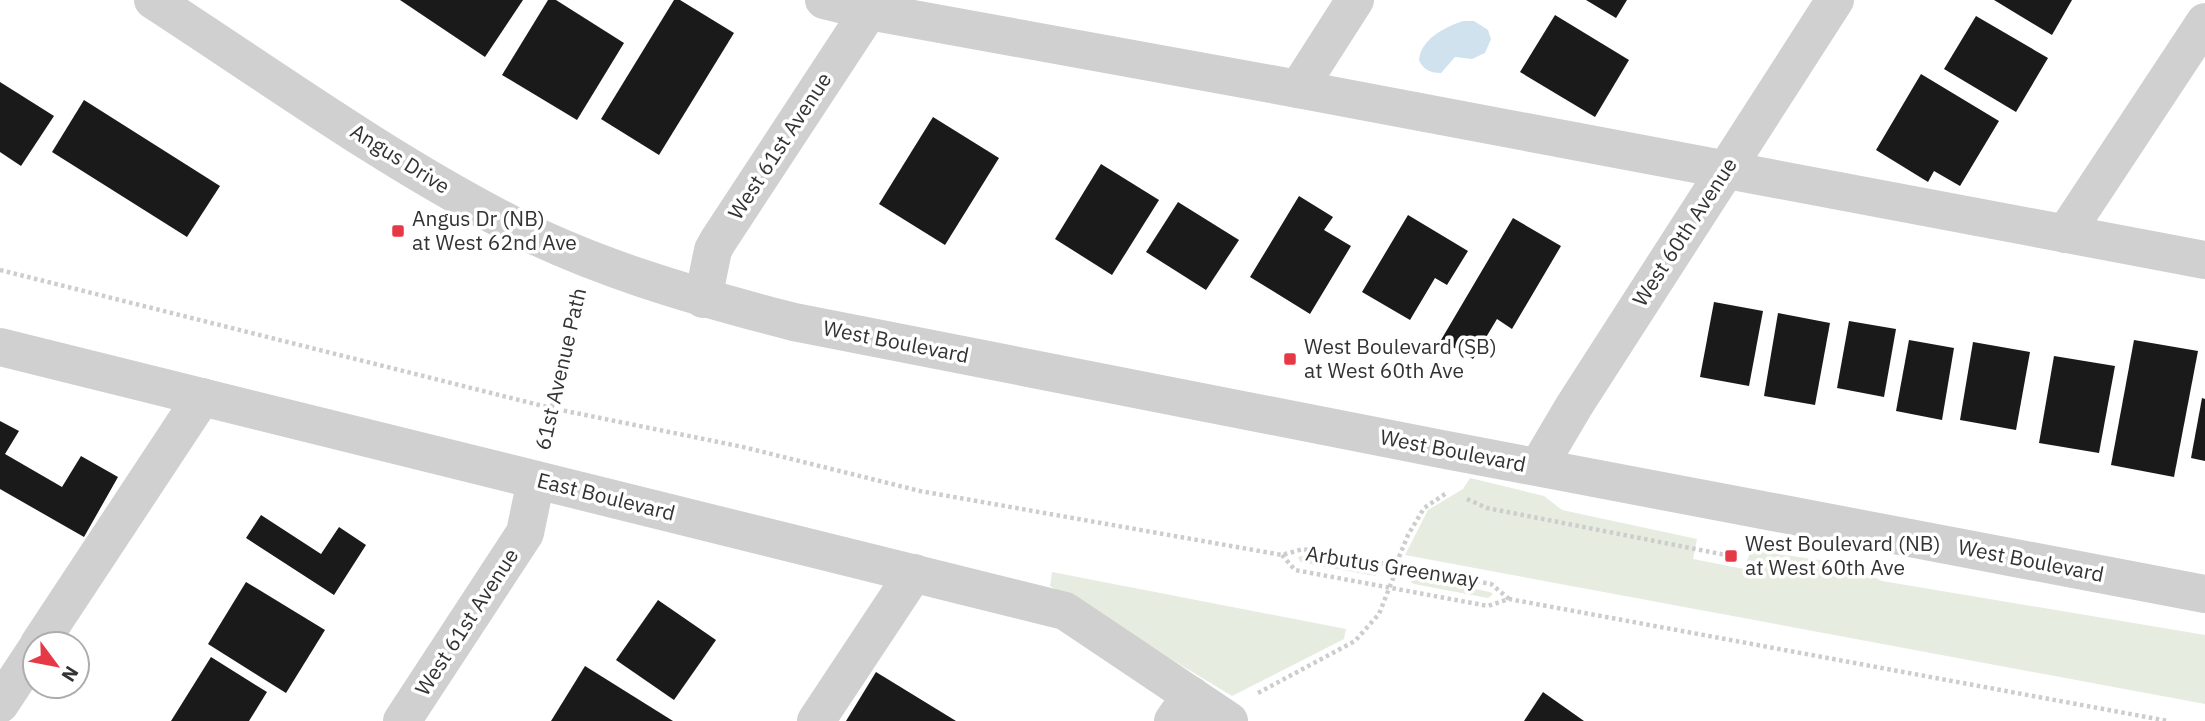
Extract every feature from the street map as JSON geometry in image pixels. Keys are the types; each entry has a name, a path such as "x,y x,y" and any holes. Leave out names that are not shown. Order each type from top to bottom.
{"street":[{"name":"Angus Drive","path":"153,0 423,176 501,219 587,258 703,299"},
{"path":"824,0 872,6 2205,260"},
{"path":"1298,89 1355,0"},
{"name":"West 60th Avenue","path":"1538,467 1724,170 1835,0"},
{"name":"West 61st Avenue","path":"703,299 713,250 718,241 872,6"},
{"path":"2065,234 2205,22"},
{"name":"West Boulevard","path":"703,299 821,327 2205,594"},
{"name":"East Boulevard","path":"0,347 1065,611 1182,708"},
{"path":"48,630 202,397"},
{"name":"West 61st Avenue","path":"402,721 525,533 536,480"},
{"path":"816,721 914,573"},
{"path":"0,704 21,672"},
{"path":"1182,708 1239,710"}],"path":[{"name":"61st Avenue Path","path":"536,480 587,258"},
{"path":"0,270 551,408 743,447 920,491 1282,555"},
{"path":"1399,557 1424,508 1451,490"},
{"path":"1463,496 1487,508 1731,556"},
{"name":"Arbutus Greenway","path":"1303,549 1492,584 1510,600 1488,606 1294,570 1282,555 1303,549"},
{"path":"1239,710 1355,641 1379,614 1394,576"},
{"path":"1510,600 2168,721"}],"shaded area":[{"path":"1470,478 1544,496 1562,510 1697,539 1693,559 1744,569 1751,550 1847,564 1882,581 2205,635 2205,704 1405,555 1428,510 1463,489"},
{"path":"1298,557 1379,572 1375,576 1300,562"},
{"path":"1052,572 1346,629 1344,639 1232,696 1050,586"},
{"path":"1411,578 1493,594 1488,598 1414,584"}],"water":[{"path":"1463,21 1474,21 1488,30 1491,39 1485,53 1472,59 1455,57 1441,73 1425,69 1419,60 1424,46 1442,30"}],"building":[{"path":"400,0 523,0 485,57"},
{"path":"548,0 556,0 624,43 577,120 502,75"},
{"path":"674,0 680,0 734,33 659,155 601,119"},
{"path":"1586,0 1627,0 1616,18"},
{"path":"1994,0 2072,0 2052,35"},
{"path":"1555,15 1629,60 1595,117 1520,72"},
{"path":"1976,16 2048,58 2016,112 1944,69"},
{"path":"1921,74 1999,121 1960,186 1934,171 1928,182 1876,150"},
{"path":"0,82 54,116 21,166 0,152"},
{"path":"84,100 220,186 187,237 52,152"},
{"path":"933,117 999,158 945,245 879,204"},
{"path":"1101,164 1159,200 1112,275 1055,239"},
{"path":"1299,196 1333,217 1324,230 1351,246 1310,314 1250,277"},
{"path":"1178,202 1239,240 1206,290 1146,252"},
{"path":"1408,215 1468,251 1447,285 1435,278 1410,320 1362,292"},
{"path":"1513,218 1561,246 1512,329 1497,319 1473,359 1441,340"},
{"path":"1714,302 1763,311 1749,386 1700,377"},
{"path":"1778,313 1830,323 1815,405 1764,396"},
{"path":"1849,321 1896,329 1884,397 1837,388"},
{"path":"1909,340 1954,348 1942,420 1896,411"},
{"path":"2134,340 2198,351 2174,477 2111,465"},
{"path":"1973,342 2030,352 2016,430 1960,420"},
{"path":"2054,356 2115,366 2099,453 2039,443"},
{"path":"2202,398 2205,399 2205,461 2191,458"},
{"path":"0,421 19,431 5,454 62,487 81,456 118,477 84,537 0,489"},
{"path":"261,515 321,554 339,527 366,545 334,595 246,538"},
{"path":"246,582 325,630 286,693 208,644"},
{"path":"658,600 716,640 674,700 616,660"},
{"path":"211,657 267,692 249,721 171,721"},
{"path":"585,666 673,721 551,721"},
{"path":"876,672 956,721 846,721"},
{"path":"1543,692 1584,721 1524,721"}],"place":[{"name":"Angus Dr (NB) at West 62nd Ave","path":"398,231"},
{"name":"West Boulevard (SB) at West 60th Ave","path":"1290,359"},
{"name":"West Boulevard (NB) at West 60th Ave","path":"1731,556"}]}
